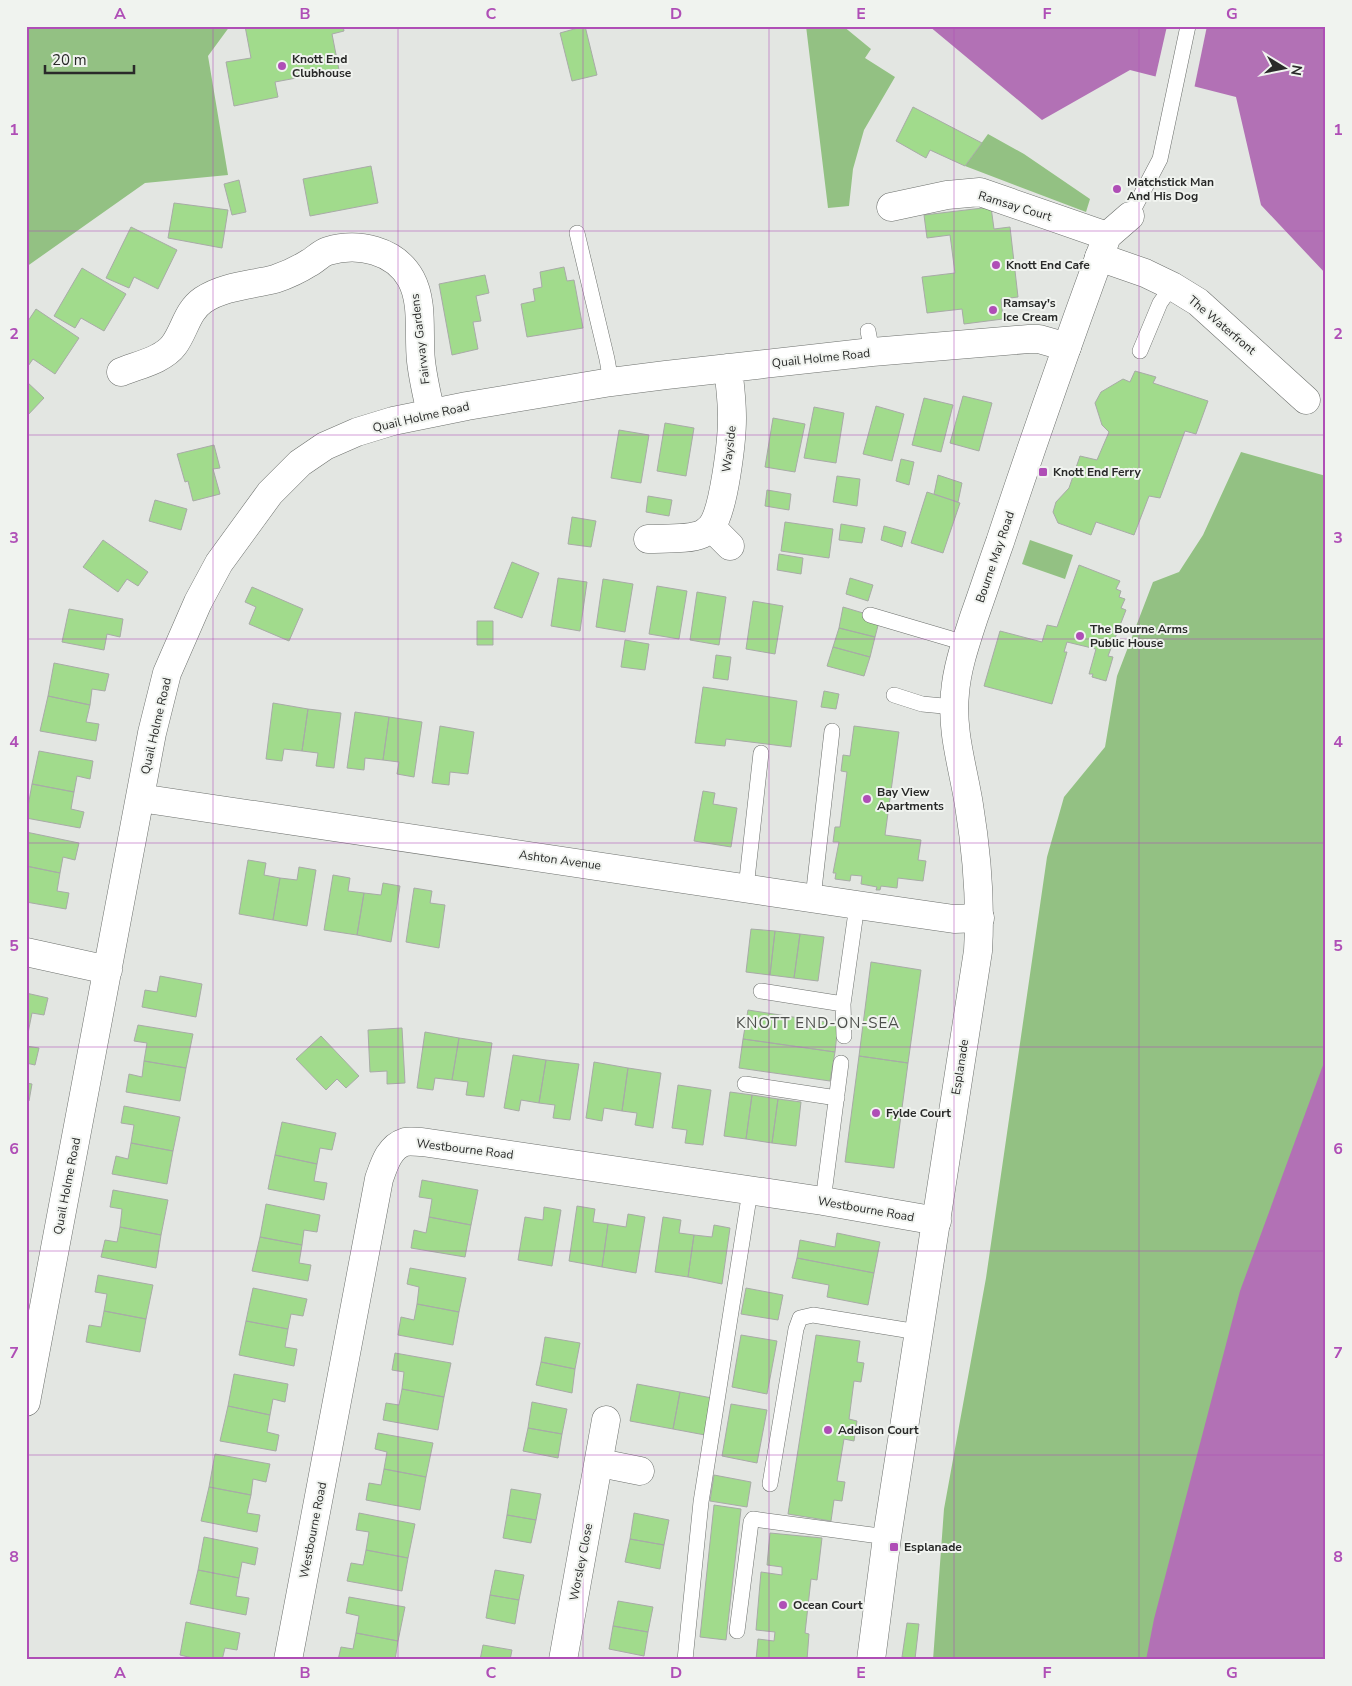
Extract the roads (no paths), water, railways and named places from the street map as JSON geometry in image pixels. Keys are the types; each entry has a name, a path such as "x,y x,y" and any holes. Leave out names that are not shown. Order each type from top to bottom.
{"street":[{"name":"Ramsay Court","path":"891,207 946,195 980,192 1103,246"},
{"name":"Bourne May Road","path":"980,918 977,856 969,803 958,754 954,707 957,673 965,643 1103,246 1130,216"},
{"name":"The Waterfront","path":"1103,246 1145,273 1172,286 1198,302 1306,400"},
{"name":"Fairway Gardens","path":"121,372 162,355 183,352 190,313 202,300 248,283 274,279 292,272 327,251 350,248 372,249 388,256 402,266 411,279 417,296 421,362 431,413"},
{"name":"Quail Holme Road","path":"26,1402 152,733 167,674 198,602 220,563 270,493 300,463 326,446 393,421 431,413 610,382 728,368 870,342 1039,339 1067,347"},
{"name":"Wayside","path":"648,539 687,537 701,534 721,537 718,511 729,462 732,416 728,368"},
{"name":"Ashton Avenue","path":"140,798 857,906 954,919 980,918"},
{"name":"Esplanade","path":"871,1660 887,1536 978,951 980,918"},
{"path":"26,952 108,970"},
{"name":"Westbourne Road","path":"288,1660 379,1179 385,1160 393,1150 405,1142 422,1142 937,1221"},
{"name":"Worsley Close","path":"563,1660 600,1463 606,1420"},
{"path":"600,1463 640,1471"}],"lane":[{"path":"1130,216 1160,159 1188,26"},
{"path":"577,233 607,359 610,382"},
{"path":"1140,352 1160,303 1172,286"},
{"path":"870,615 965,643"},
{"path":"894,696 922,704 954,707"},
{"path":"813,898 832,731"},
{"path":"746,888 761,754"},
{"path":"844,1036 844,1004 857,906"},
{"path":"761,991 844,1004"},
{"path":"823,1202 841,1063"},
{"path":"745,1084 836,1098"},
{"path":"685,1660 701,1502 750,1191"},
{"path":"770,1484 796,1329 800,1318 813,1315 918,1332"},
{"path":"737,1631 751,1522 753,1519 887,1536"}],"place":[{"name":"Knott End Clubhouse","path":"282,66"},
{"name":"Matchstick Man And His Dog","path":"1117,189"},
{"name":"Knott End Cafe","path":"996,265"},
{"name":"Ramsay's Ice Cream","path":"993,310"},
{"name":"Knott End Ferry","path":"1043,472"},
{"name":"The Bourne Arms Public House","path":"1080,636"},
{"name":"Bay View Apartments","path":"867,799"},
{"name":"Fylde Court","path":"876,1113"},
{"name":"Addison Court","path":"828,1430"},
{"name":"Esplanade","path":"894,1547"},
{"name":"Ocean Court","path":"783,1605"}],"district":[{"name":"KNOTT END-ON-SEA","path":"818,1023"}]}
